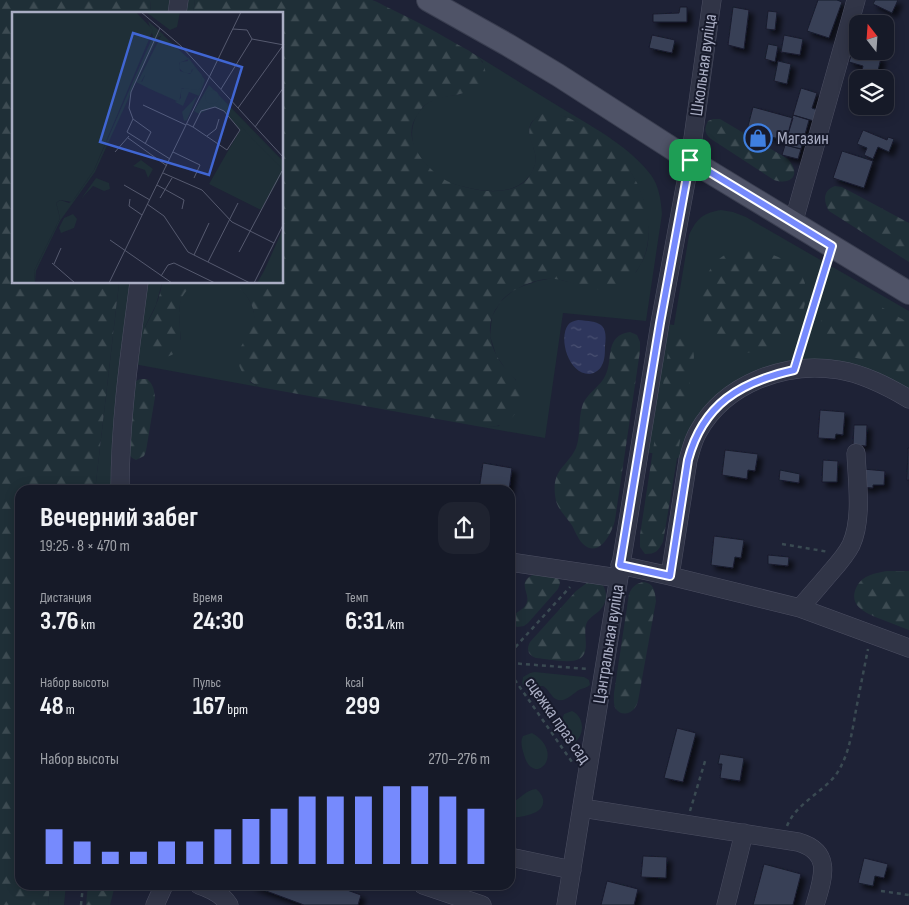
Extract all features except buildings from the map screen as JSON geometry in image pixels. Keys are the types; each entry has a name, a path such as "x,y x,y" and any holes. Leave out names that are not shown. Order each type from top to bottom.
{"main road":[{"path":"428,0 508,45 690,160 909,293"}],"street":[{"name":"Школьная вуліца","path":"660,323 690,160 712,0"},
{"path":"794,224 856,0"},
{"path":"120,485 120,454 126,381 139,284"},
{"name":"Цэнтральная вуліца","path":"566,905 660,323"},
{"path":"670,576 688,460 692,447 697,433 725,399 749,384 763,378 794,370 824,368 858,375 909,399"},
{"path":"800,608 845,555 855,534 857,522 856,453"},
{"path":"515,563 582,573 619,571 670,576 800,608 909,648"},
{"path":"582,808 807,844 815,849 820,856 823,866 823,876 815,905"},
{"path":"726,905 744,833"},
{"path":"515,858 572,870"},
{"path":"155,905 162,890"},
{"path":"210,890 219,894 229,905"},
{"path":"438,890 482,905"}],"path":[{"path":"794,370 832,246"},
{"path":"782,544 845,555"},
{"path":"515,647 582,573"},
{"path":"784,839 790,819 797,810 834,776 842,765 851,736 870,634"},
{"path":"515,663 604,670"},
{"name":"сцежка праз сад","path":"515,680 586,782"},
{"path":"686,824 706,758"},
{"path":"81,905 82,890"},
{"path":"881,891 909,895"}],"green space":[{"path":"0,0 151,0 150,12 12,12 12,284 119,284 96,485 15,485 15,890 50,890 48,905 0,905"},
{"path":"151,0 195,0 193,12 150,12"},
{"path":"195,0 372,0 476,55 485,69 482,83 468,92 440,98 425,105 413,123 411,132 416,150 421,158 435,172 451,183 476,190 501,191 517,187 523,183 529,177 536,160 529,131 530,126 542,114 553,113 579,123 604,141 625,164 641,191 648,216 649,234 642,261 630,278 614,287 604,289 583,287 555,279 541,280 519,288 501,301 495,310 490,325 493,349 501,363 514,377 520,396 520,402 515,414 506,422 500,425 482,427 259,387 245,376 238,361 241,346 253,325 254,312 246,295 234,284 284,284 284,12 193,12"},
{"path":"474,54 624,148 651,175 658,188 660,198 662,214 646,321 563,313 545,438 482,427 499,426 516,380 506,370 496,355 490,336 492,316 501,301 515,289 537,281 553,278 585,287 636,272 647,249 647,216 640,191 622,160 595,135 574,121 562,116 542,115 532,122 529,132 535,154 535,165 525,181 511,189 486,191 469,188 447,181 432,171 420,158 413,144 412,132 415,120 421,109 429,102 442,97 461,94 483,62"},
{"path":"720,119 788,159 794,169 793,177 786,181 774,180 711,139 705,129 708,121"},
{"path":"835,186 842,187 909,223 909,262 829,211 825,196 828,190"},
{"path":"721,210 746,217 909,311 909,399 824,368 737,391 688,460 640,451 660,323 674,325 689,235 701,217"},
{"path":"744,249 763,252 783,259 799,272 804,280 806,298 798,323 787,340 771,350 741,353 724,349 708,333 704,321 702,296 708,273 724,255"},
{"path":"119,284 162,284 156,305 145,327 181,340 179,316 181,299 189,286 194,284 234,284 246,295 254,312 254,324 240,349 250,382 259,387 128,363 116,485 96,485"},
{"path":"162,284 196,284 186,291 179,308 181,341 179,348 167,357 151,355 144,348 143,342 144,331 160,294"},
{"path":"839,287 852,290 909,323 909,377 874,363 837,353 822,343 819,336 827,301 832,292"},
{"path":"630,332 637,335 640,342 640,351 615,520 604,542 594,548 589,548 581,542 559,507 555,495 556,479 576,448 582,407 587,398 604,379 609,366 614,341 617,337"},
{"path":"680,338 687,340 691,344 694,357 663,542 656,551 645,554 640,547 640,535 668,352 674,342"},
{"path":"140,379 147,379 151,383 155,397 146,451 144,456 136,460 128,453 133,386"},
{"path":"887,571 909,571 909,630 866,612 861,609 854,599 857,586 863,579"},
{"path":"534,574 558,577 560,582 558,589 528,623 517,627 515,626 515,615 527,602 525,584 529,577"},
{"path":"588,582 601,583 606,597 605,603 600,610 590,618 586,625 586,648 583,656 579,659 564,661 536,658 531,655 528,652 530,642 576,591"},
{"path":"643,582 652,586 656,601 638,701 632,711 623,713 615,707 614,693 629,594 634,586"},
{"path":"535,672 584,677 589,680 590,685 564,700 558,700 543,686 528,687 523,685 523,677"},
{"path":"572,711 580,718 582,728 579,738 571,744 563,735 562,722 564,714"},
{"path":"532,733 542,741 547,750 545,764 540,768 534,769 529,765 522,747 523,736"},
{"path":"536,789 541,794 543,804 541,809 531,814 515,818 515,801"},
{"path":"50,890 66,890 64,905 48,905"},
{"path":"88,890 114,890 110,905 86,905"}],"water":[{"path":"578,320 597,323 605,332 603,363 599,370 590,374 576,369 567,355 565,347 565,331 571,322"}],"place":[{"name":"Магазин","path":"758,138"}],"route":[{"path":"690,160 832,246 794,370 763,378 737,391 715,409 697,433 688,460 670,576 620,565 660,323 690,160"}]}
